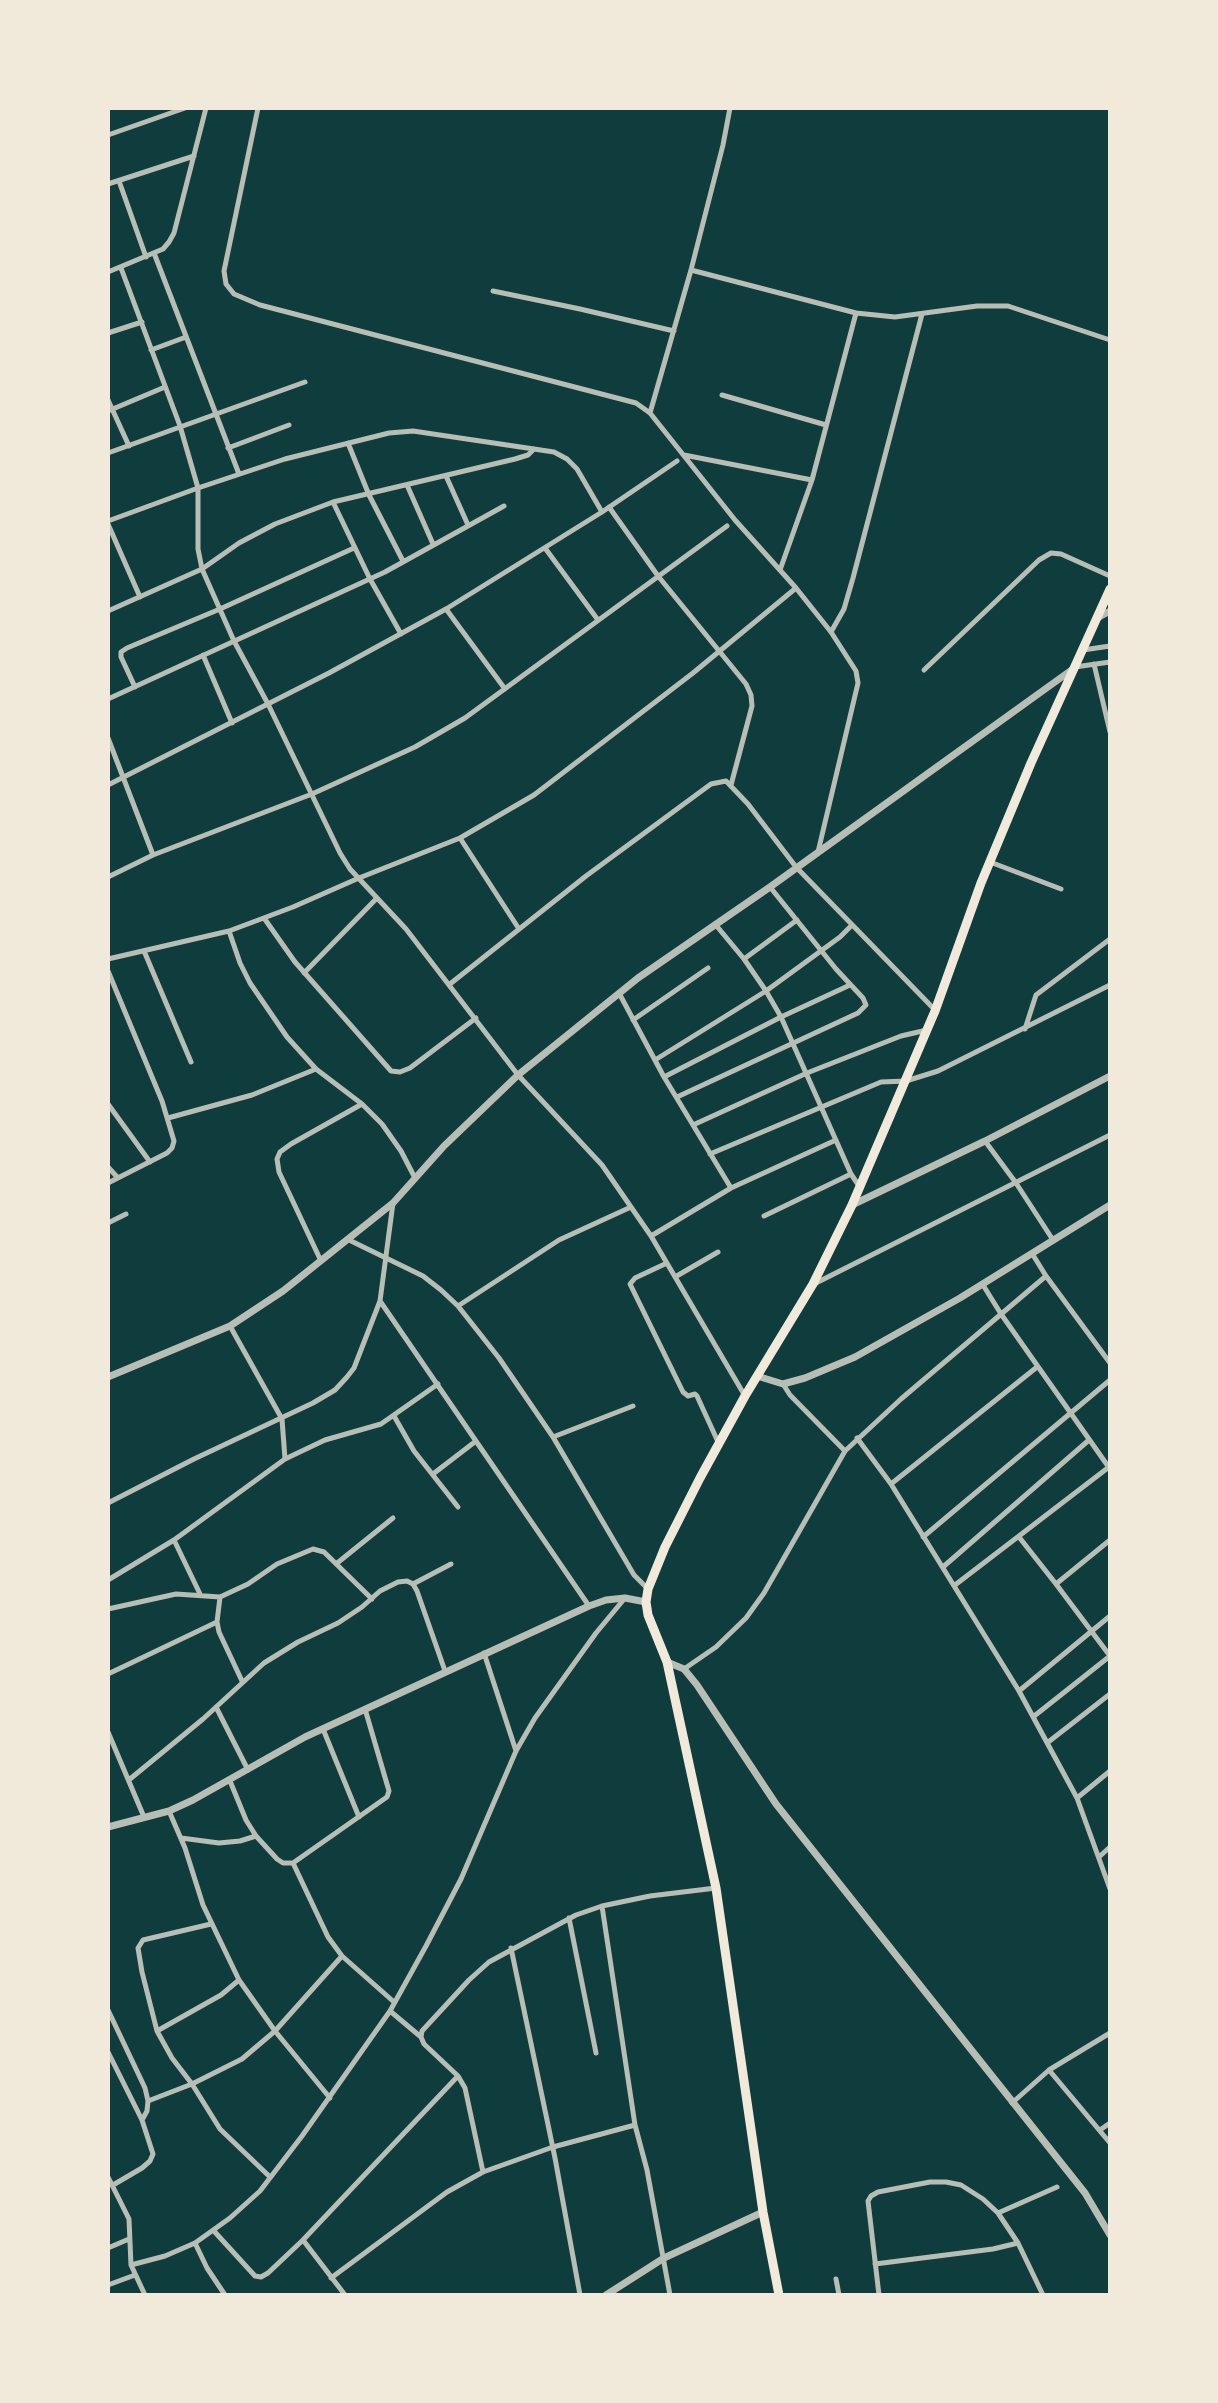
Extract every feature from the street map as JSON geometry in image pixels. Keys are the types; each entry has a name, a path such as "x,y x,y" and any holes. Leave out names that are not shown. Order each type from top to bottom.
{"highway":[{"path":"779,2295 763,2212 716,1888 667,1662 648,1615 646,1602 648,1589 664,1547 718,1444 813,1284 852,1205 935,1011 990,862 1031,763 1110,589"}],"street":[{"path":"108,135 185,108"},
{"path":"108,272 163,249 174,233 206,108"},
{"path":"258,108 224,271 226,284 234,294 260,305 636,404 650,413 735,520 796,588 831,632 856,671 858,683 818,852"},
{"path":"650,413 691,270 723,145 730,108"},
{"path":"108,184 194,156"},
{"path":"119,181 146,257"},
{"path":"154,253 239,474"},
{"path":"121,268 180,426 198,488 198,549 202,569 234,641 268,704 340,853 358,878 406,929 518,1075 602,1165 651,1236 745,1396"},
{"path":"691,270 856,313 895,317 977,306 1008,306 1110,340"},
{"path":"493,291 674,331"},
{"path":"780,570 812,480 856,313"},
{"path":"831,632 844,609 853,578 922,314"},
{"path":"108,333 142,322"},
{"path":"151,350 186,337"},
{"path":"108,453 305,382"},
{"path":"110,411 165,387"},
{"path":"722,395 826,425"},
{"path":"108,400 110,411 129,446"},
{"path":"228,447 290,425"},
{"path":"140,597 108,523 239,474 348,442 389,433 412,431 554,453 567,459 577,469 602,512"},
{"path":"348,442 369,495 403,561"},
{"path":"108,611 202,569 239,543 275,524 333,502 515,459 528,455 534,449"},
{"path":"683,454 812,480"},
{"path":"108,785 232,723 447,609 602,512 677,461"},
{"path":"446,476 468,525"},
{"path":"407,485 433,544"},
{"path":"333,502 354,549 400,634"},
{"path":"108,699 370,579 504,506"},
{"path":"609,507 658,576 746,684 751,695 752,706 731,785"},
{"path":"108,877 153,855 312,794 415,747 465,718 726,526"},
{"path":"545,548 598,620"},
{"path":"135,687 121,657 122,652 354,549"},
{"path":"924,670 1039,560 1051,553 1061,554 1110,576"},
{"path":"108,959 229,931 460,838 534,795 721,651 796,588"},
{"path":"447,609 505,689"},
{"path":"1099,617 1110,611"},
{"path":"1083,650 1110,646"},
{"path":"203,655 232,723"},
{"path":"108,1377 230,1326 283,1291 393,1203 444,1146 518,1075 619,993 1075,667 1110,662"},
{"path":"1094,664 1110,729"},
{"path":"108,738 153,855"},
{"path":"450,984 586,876 711,784 726,781 796,867 935,1011"},
{"path":"460,838 519,928"},
{"path":"990,862 1062,889"},
{"path":"677,1097 864,1009 866,1001 850,985 770,887"},
{"path":"303,973 377,898"},
{"path":"264,918 303,973 391,1071 400,1072 410,1068 476,1018"},
{"path":"744,959 797,920"},
{"path":"715,924 744,959 781,1017 851,1174 859,1186"},
{"path":"655,1060 766,991 822,951 852,925"},
{"path":"229,931 240,963 267,1011 316,1069 362,1104 382,1124 416,1178"},
{"path":"1025,1029 1036,995 1110,939"},
{"path":"144,951 190,1062"},
{"path":"633,1020 708,968"},
{"path":"108,971 168,1118 173,1136 172,1148 167,1153 108,1183"},
{"path":"664,1077 781,1017 850,985"},
{"path":"710,1154 881,1082 906,1081 938,1071 1110,985"},
{"path":"619,993 664,1077 731,1188"},
{"path":"693,1125 807,1073 901,1036 927,1030"},
{"path":"168,1118 252,1095 316,1069"},
{"path":"852,1205 1110,1076"},
{"path":"108,1104 150,1161"},
{"path":"321,1261 279,1172 277,1159 280,1152 291,1144 362,1104"},
{"path":"813,1284 1110,1135"},
{"path":"651,1236 731,1188 836,1140"},
{"path":"985,1140 1053,1240"},
{"path":"108,1167 118,1178"},
{"path":"764,1216 851,1174"},
{"path":"108,1503 194,1459 282,1419 335,1390 354,1368 380,1301 393,1203"},
{"path":"757,1376 783,1384 805,1378 855,1358 1033,1255 1110,1205"},
{"path":"458,1306 559,1240 631,1206"},
{"path":"108,1223 126,1215"},
{"path":"349,1240 423,1276 458,1306 499,1358 553,1437 634,1575 648,1589"},
{"path":"675,1277 718,1252"},
{"path":"1033,1255 1110,1363"},
{"path":"667,1263 635,1278 630,1284 683,1392 688,1396 694,1394 697,1396 718,1444"},
{"path":"684,1670 716,1647 746,1618 764,1593 845,1451 857,1438 1046,1276"},
{"path":"955,1585 1109,1468 983,1285"},
{"path":"380,1301 589,1606"},
{"path":"230,1326 282,1419 285,1460"},
{"path":"891,1484 1037,1366"},
{"path":"923,1537 1110,1380"},
{"path":"108,1580 174,1540 285,1460 325,1440 381,1424 438,1384"},
{"path":"783,1384 790,1395 845,1451"},
{"path":"553,1437 633,1406"},
{"path":"393,1416 414,1451 458,1507"},
{"path":"857,1438 891,1484 1019,1691 1077,1798 1110,1889"},
{"path":"943,1567 1089,1440"},
{"path":"433,1474 476,1441"},
{"path":"336,1564 393,1518"},
{"path":"1019,1538 1110,1656 1033,1717"},
{"path":"174,1540 201,1594"},
{"path":"1056,1584 1110,1540"},
{"path":"108,1609 176,1594 220,1597 248,1584 277,1564 313,1549 324,1552 372,1599"},
{"path":"413,1584 452,1564"},
{"path":"130,1779 216,1707 264,1663 298,1642 338,1623 380,1591 398,1582 407,1581 413,1584 445,1671"},
{"path":"220,1597 217,1622 242,1681"},
{"path":"131,2265 165,2256 195,2243 240,2210 270,2177 330,2097 390,2011 460,1879 516,1751 535,1718 596,1633 625,1598"},
{"path":"108,1827 170,1811 230,1781 322,1729 589,1606 606,1600 625,1598 646,1602"},
{"path":"1019,1691 1110,1616"},
{"path":"108,1674 217,1622"},
{"path":"484,1653 516,1751"},
{"path":"667,1662 684,1670 697,1684 776,1804 1085,2193 1110,2235"},
{"path":"1047,1743 1110,1694"},
{"path":"216,1707 248,1770"},
{"path":"230,1781 246,1820 256,1836 277,1859 283,1863 293,1863 387,1797 388,1791 365,1709"},
{"path":"322,1729 359,1817"},
{"path":"108,1732 130,1779 144,1817"},
{"path":"1077,1798 1110,1771"},
{"path":"170,1811 211,1924 239,1980 275,2031 330,2097"},
{"path":"181,1838 219,1843 240,1841 256,1836"},
{"path":"1099,1857 1110,1847"},
{"path":"293,1863 328,1937 342,1956 394,2002"},
{"path":"421,2037 422,2031 469,1980 489,1962 569,1918 602,1906 650,1896 716,1888"},
{"path":"602,1906 635,2125 647,2170 670,2295"},
{"path":"569,1918 596,2053"},
{"path":"211,1924 143,1940 138,1948 142,1972 157,2031 172,2058 192,2084 220,2129 270,2177"},
{"path":"511,1948 553,2147 580,2295"},
{"path":"148,2101 192,2084 242,2059 275,2031 342,1956"},
{"path":"157,2031 221,1995 239,1980"},
{"path":"108,2010 145,2088 148,2101 147,2111 142,2120"},
{"path":"390,2011 421,2037 424,2044 458,2076 469,2099 483,2172"},
{"path":"1012,2103 1049,2070 1110,2033"},
{"path":"108,2052 142,2120 153,2154 150,2161 113,2185"},
{"path":"1049,2070 1110,2143"},
{"path":"213,2230 255,2276 261,2277 268,2273 303,2240 458,2076"},
{"path":"1100,2130 1110,2123"},
{"path":"331,2278 447,2192 483,2172 553,2147 635,2125"},
{"path":"108,2177 129,2219 131,2265 145,2295"},
{"path":"879,2295 867,2206 871,2196 878,2192 946,2182 961,2185 983,2199 998,2213 1018,2243 1043,2295"},
{"path":"998,2213 1057,2187"},
{"path":"606,2295 663,2258 763,2212"},
{"path":"108,2248 129,2239"},
{"path":"303,2240 345,2295"},
{"path":"195,2243 214,2282 225,2295"},
{"path":"875,2264 993,2249 1018,2243"},
{"path":"108,2285 135,2275"},
{"path":"836,2279 838,2295"}]}
